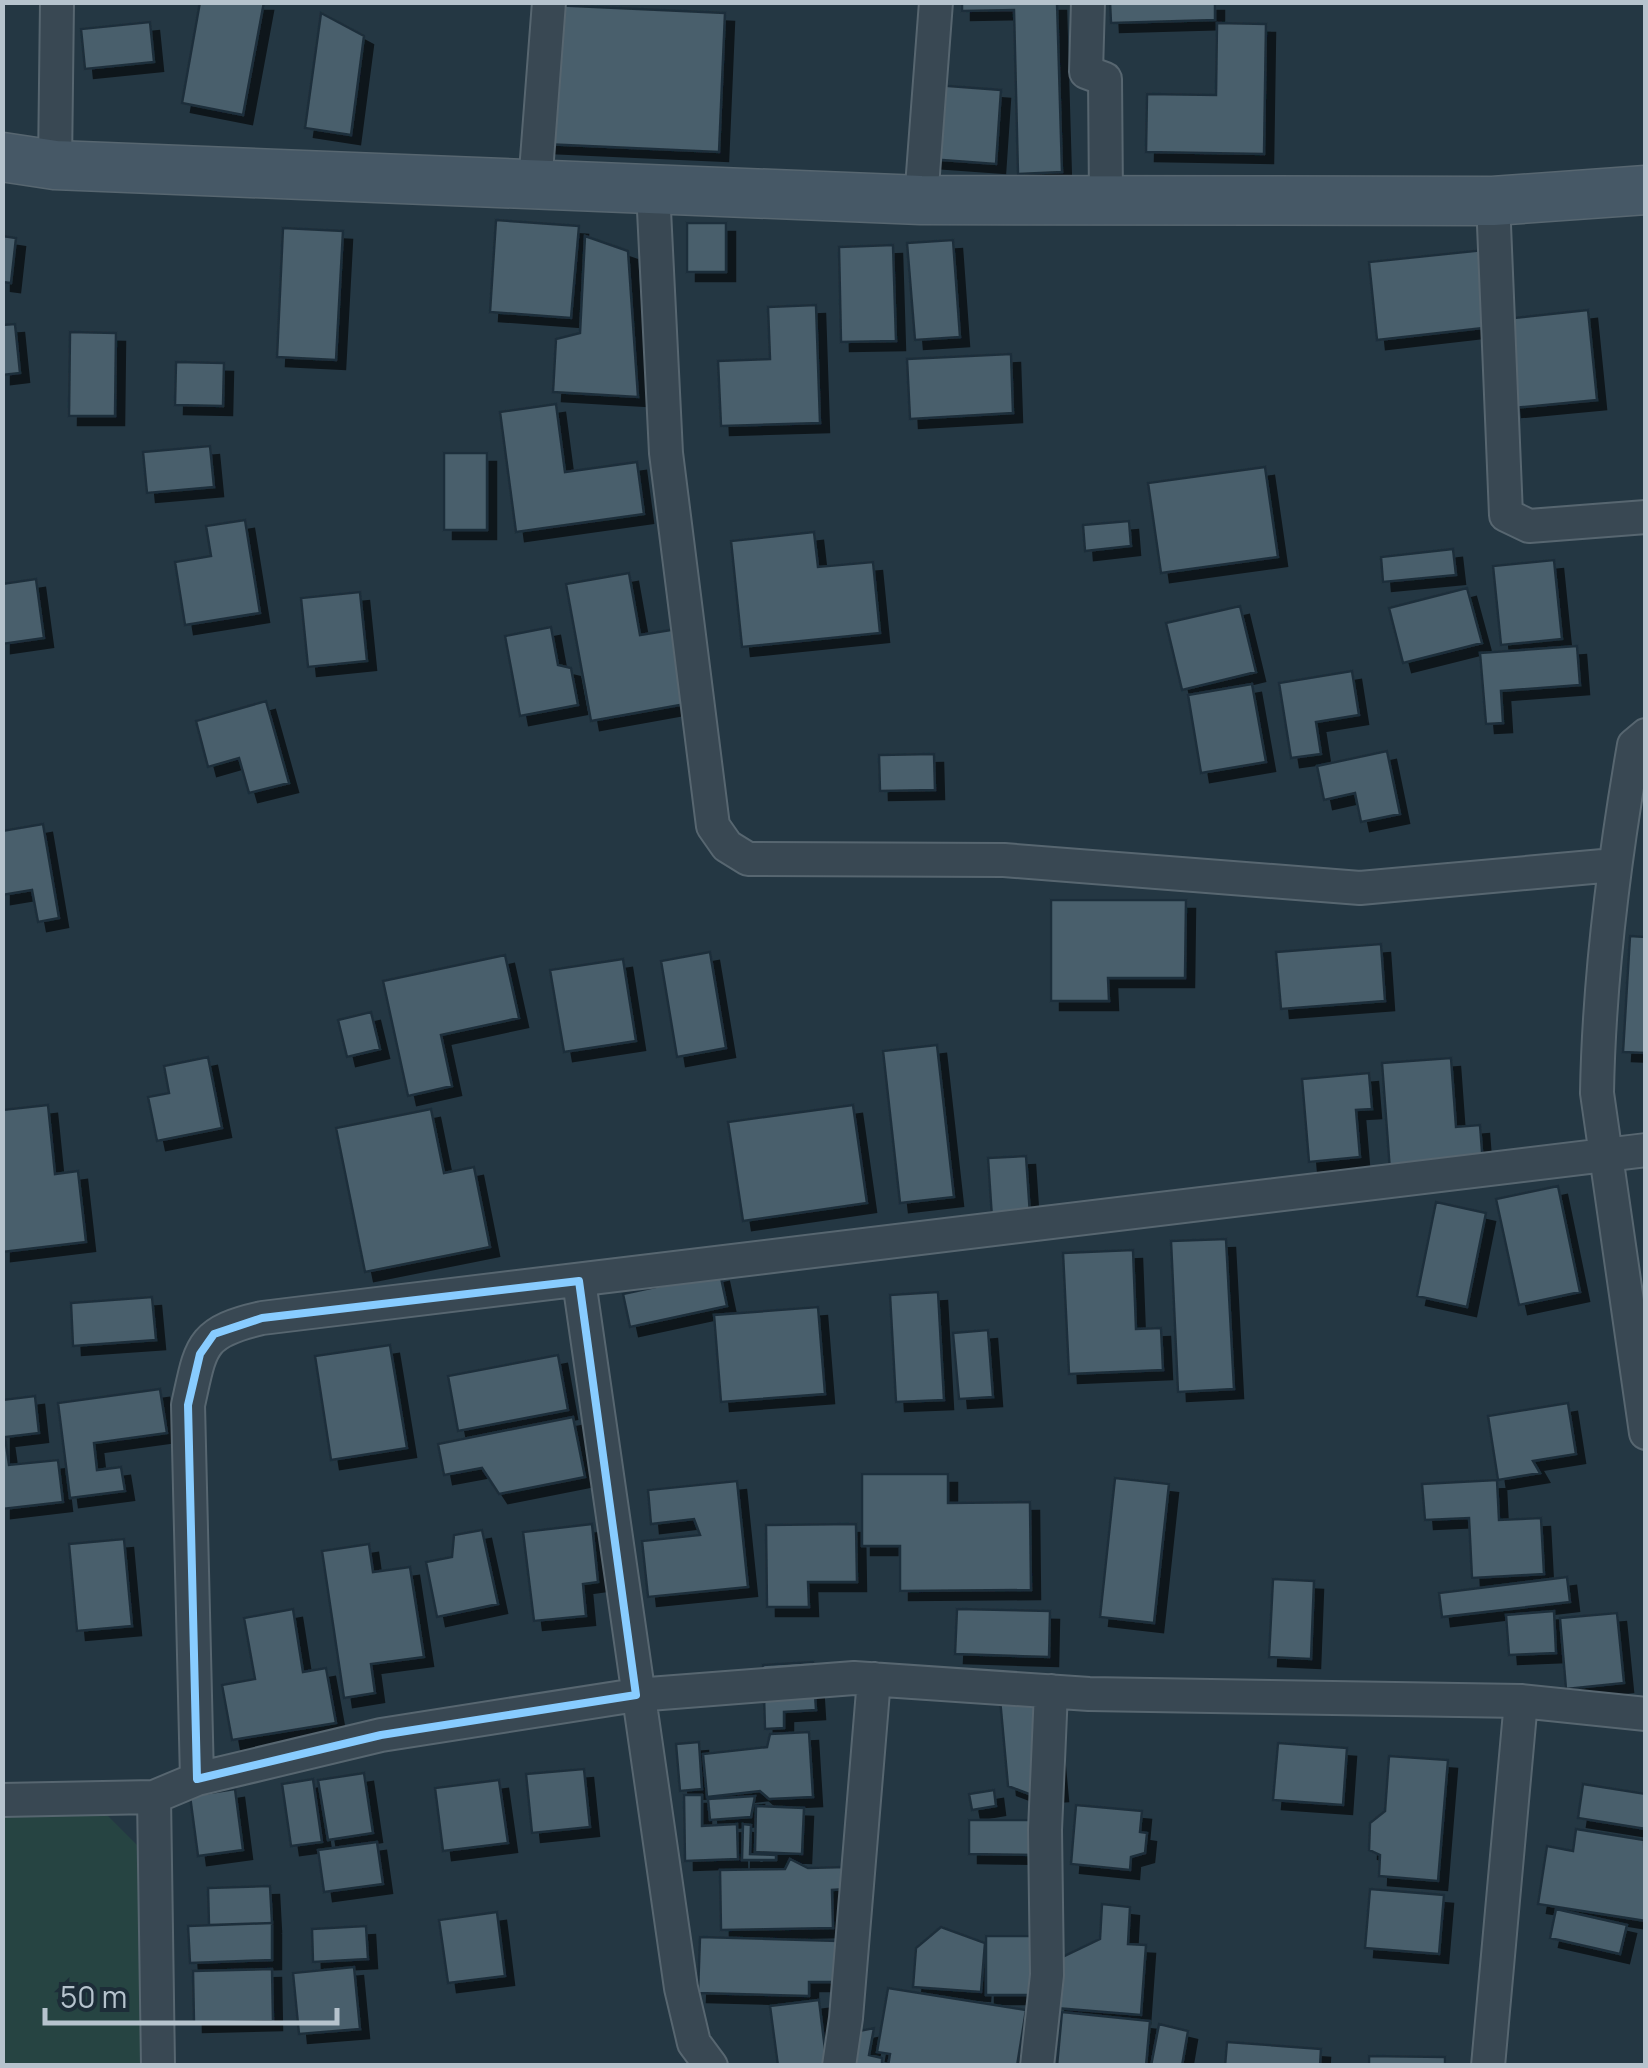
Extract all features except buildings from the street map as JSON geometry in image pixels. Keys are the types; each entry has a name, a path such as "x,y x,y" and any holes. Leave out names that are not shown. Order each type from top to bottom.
{"main road":[{"path":"2,157 55,165 922,200 1492,201 1646,190"}],"street":[{"path":"55,165 57,2"},
{"path":"535,185 549,2"},
{"path":"922,200 936,2"},
{"path":"1088,2 1086,72 1105,79 1106,198"},
{"path":"653,190 666,453 714,826 727,846 748,859 1004,860 1360,888 1614,865"},
{"path":"1492,201 1506,515 1529,526 1646,518"},
{"path":"1646,735 1634,745 1614,865 1596,1093 1646,1433"},
{"path":"197,1779 188,1405 200,1354 214,1334 232,1324 1646,1150"},
{"path":"579,1281 636,1695 682,1988 694,2043 711,2066"},
{"path":"2,1800 154,1797 197,1779 382,1735 636,1695 854,1678 1051,1691 1521,1701 1646,1714"},
{"path":"839,2066 874,1680"},
{"path":"1037,2066 1047,1975 1045,1830 1051,1691"},
{"path":"1488,2066 1521,1701"},
{"path":"154,1797 158,2066"}],"highlighted area":[{"path":"579,1281 636,1695 381,1735 197,1779 188,1405 200,1354 214,1334 262,1318"}],"green space":[{"path":"102,1810 139,1847 147,2065 3,2065 2,1812"}]}
